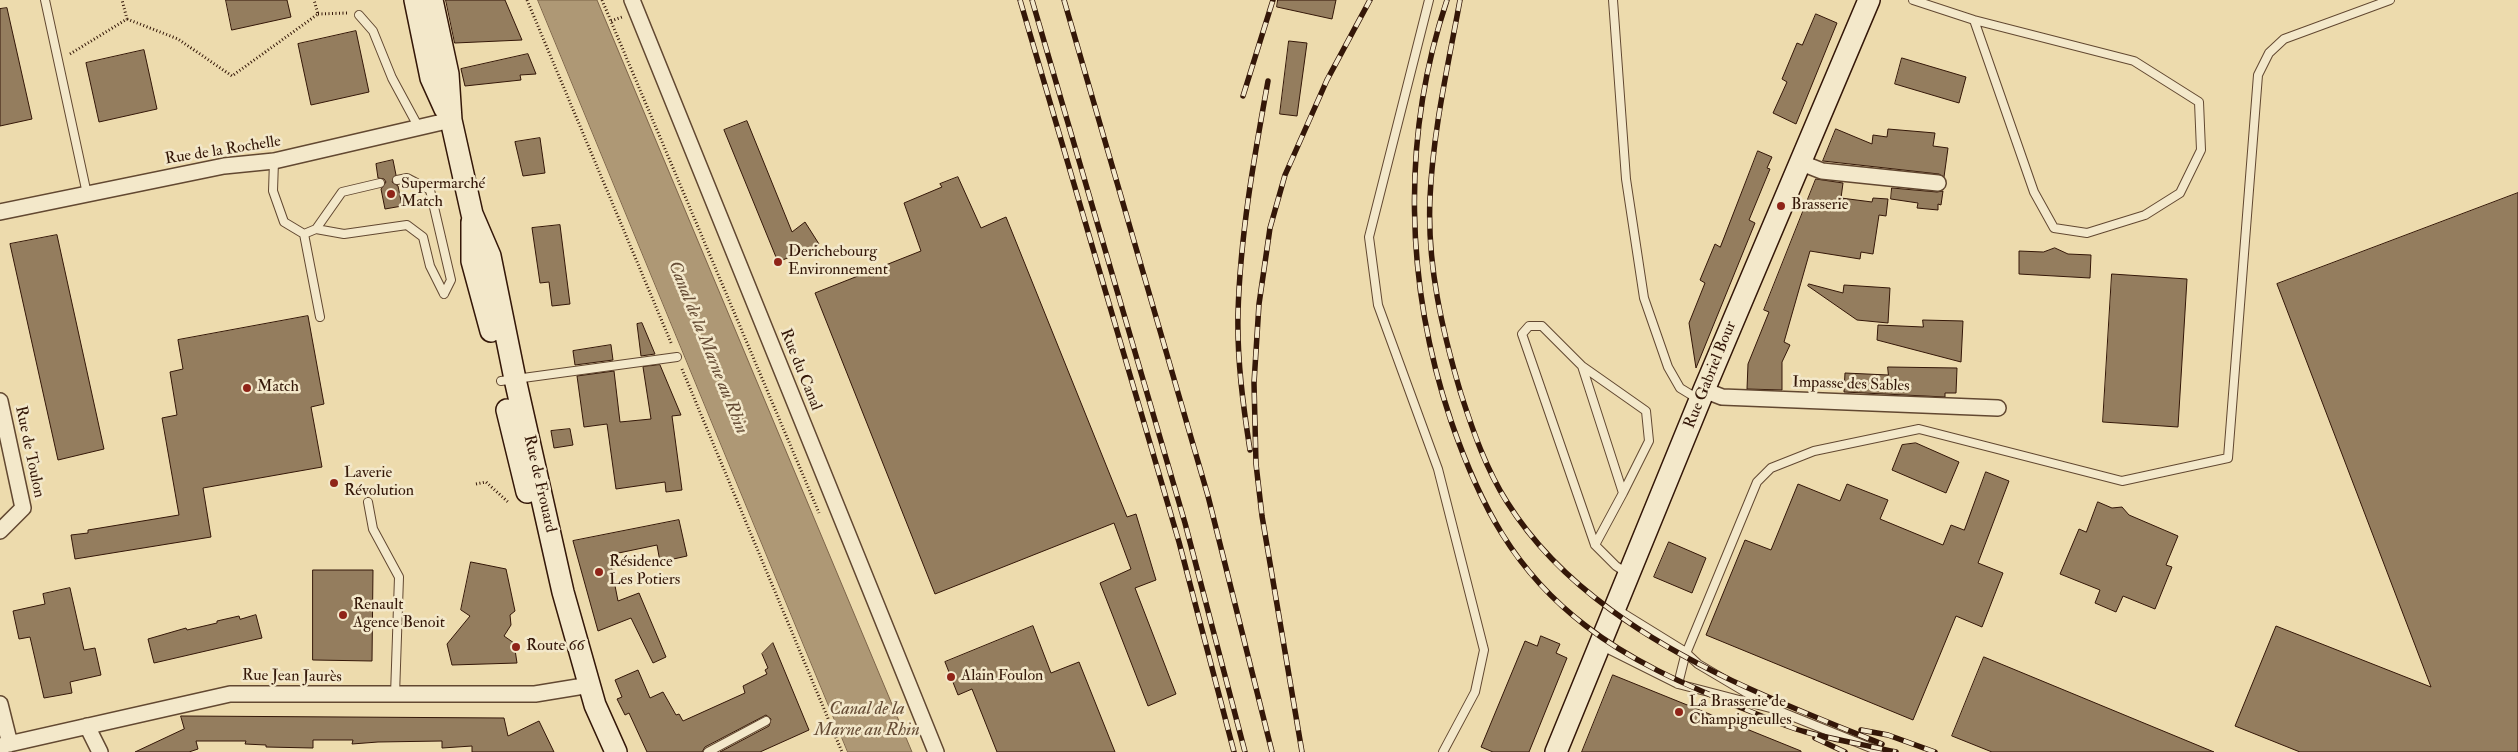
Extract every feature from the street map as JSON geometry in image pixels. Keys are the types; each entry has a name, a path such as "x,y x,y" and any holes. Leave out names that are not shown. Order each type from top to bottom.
{"main road":[{"name":"Rue de Frouard","path":"415,0 432,78 451,120"},
{"name":"Rue de Frouard","path":"432,0 448,74 451,120 472,214 472,261 508,380 549,594 583,687 595,705 616,752"},
{"name":"Rue Gabriel Bour","path":"1556,752 1702,395 1869,0"},
{"name":"Rue de Frouard","path":"583,687 582,708 602,752"}],"street":[{"name":"Rue du Canal","path":"632,0 936,752"},
{"name":"Rue de la Rochelle","path":"0,212 224,166 274,161 451,120"},
{"path":"1799,162 1822,170 1938,184"},
{"name":"Impasse des Sables","path":"1702,395 1998,408"},
{"name":"Rue de Toulon","path":"0,401 23,508 0,531"},
{"name":"Rue Jean Jaurès","path":"5,745 230,694 535,694 583,687"},
{"path":"0,704 5,745"},
{"path":"87,726 100,752"}],"lane":[{"path":"45,0 87,194"},
{"path":"1429,0 1369,237 1378,305 1438,469 1484,650 1475,692 1443,752"},
{"path":"1613,0 1626,179 1644,298 1668,367 1680,388 1702,395"},
{"path":"1913,0 1974,20 2134,61 2198,102 2201,150 2180,193 2145,215 2087,233 2054,228 2034,192 1974,20"},
{"path":"1678,684 1687,653 1757,482 1771,468 1814,451 1919,430 2122,481 2228,458 2258,76 2269,53 2284,39 2390,0"},
{"path":"359,15 372,31 392,78 419,128"},
{"path":"274,161 273,191 284,222 304,234 320,317"},
{"path":"316,229 344,234 407,225 423,237 430,266 444,294 451,280 430,190 407,178 397,180"},
{"path":"304,234 316,229 342,192 380,183"},
{"path":"1595,545 1649,441 1646,411 1582,366 1542,326 1529,326 1522,334 1595,545 1616,566 1629,574"},
{"path":"508,380 676,357"},
{"path":"1582,366 1623,492"},
{"path":"368,502 373,529 398,577 395,695"},
{"path":"1615,608 1687,653 1698,664 1774,709"},
{"path":"1600,645 1678,684 1774,709 1881,752"},
{"path":"708,752 766,721"}],"path":[{"path":"122,0 127,19"},
{"path":"314,0 318,14"},
{"path":"527,0 842,752"},
{"path":"602,0 819,514"},
{"path":"127,19 178,39 232,76 318,14 359,15"},
{"path":"58,59 79,50 127,19"}],"water":[{"name":"Canal de la Marne au Rhin","path":"538,0 597,0 912,752 848,752"}],"building":[{"path":"226,0 287,0 291,17 232,30"},
{"path":"446,0 505,0 522,40 455,43"},
{"path":"1278,0 1336,0 1332,19 1277,7"},
{"path":"7,8 32,119 0,126 0,9"},
{"path":"1816,14 1837,23 1796,124 1773,113 1787,82 1782,79 1797,43 1802,45"},
{"path":"356,31 369,92 311,105 298,44"},
{"path":"1289,41 1307,43 1297,116 1280,114"},
{"path":"144,50 157,109 99,122 86,63"},
{"path":"528,54 536,74 520,75 521,80 465,86 461,69"},
{"path":"1902,58 1966,77 1959,103 1895,84"},
{"path":"747,121 792,232 805,222 819,244 807,252 806,250 778,262 724,130"},
{"path":"1836,129 1872,144 1873,135 1887,137 1888,129 1935,133 1933,146 1948,148 1944,177 1939,174 1823,161"},
{"path":"540,138 545,173 523,176 515,142"},
{"path":"1758,151 1772,157 1767,168 1770,169 1749,220 1755,223 1696,368 1689,323 1705,283 1700,280 1715,244 1720,247"},
{"name":"Supermarché Match","path":"393,160 396,175 392,182 398,186 402,206 385,209 381,189 386,182 384,179 378,178 376,164"},
{"path":"958,177 981,228 1006,217 1127,517 1136,514 1156,580 1135,588 1176,694 1148,706 1100,583 1131,569 1114,523 935,594 815,293 921,251 904,203 942,187 940,184"},
{"path":"1816,179 1843,183 1841,198 1872,202 1873,198 1888,199 1886,216 1879,215 1873,254 1861,252 1860,259 1810,251 1784,342 1790,345 1782,362 1782,390 1747,389 1748,364 1769,312 1764,310"},
{"path":"1892,188 1943,191 1941,205 1938,204 1938,210 1917,208 1918,203 1891,199"},
{"path":"2518,193 2518,752 2300,752 2235,726 2276,626 2431,687 2277,284"},
{"path":"560,225 570,304 552,306 549,282 540,283 532,228"},
{"path":"57,235 104,449 58,460 10,244"},
{"path":"2055,248 2068,254 2091,255 2090,278 2019,274 2019,251 2043,252"},
{"path":"2112,274 2187,279 2178,427 2103,422"},
{"path":"1809,284 1843,293 1844,285 1890,288 1888,323 1857,320 1808,286"},
{"name":"Match","path":"308,316 324,404 311,407 322,467 203,488 211,537 75,559 71,535 88,533 88,530 179,515 162,418 177,415 170,372 183,369 178,340"},
{"path":"1923,320 1963,321 1961,362 1877,340 1878,325 1923,327"},
{"path":"642,323 655,354 641,356 637,324"},
{"path":"611,345 613,360 575,365 573,351"},
{"path":"660,365 681,415 672,416 682,490 666,492 665,482 616,489 607,424 584,427 577,376 614,371 620,422 651,419 643,367"},
{"path":"1888,367 1957,368 1956,393 1945,393 1945,397 1844,392 1845,373 1888,375"},
{"path":"570,429 573,445 554,448 551,431"},
{"path":"1916,443 1959,462 1946,493 1892,470 1902,445"},
{"path":"1986,472 2009,481 1978,563 2003,573 1982,627 1956,616 1913,720 1706,635 1745,540 1771,550 1798,484 1840,501 1847,484 1888,500 1880,519 1943,545 1951,525 1964,530"},
{"path":"2098,502 2112,508 2122,507 2129,515 2178,536 2166,565 2172,567 2155,609 2123,596 2116,612 2095,603 2100,590 2060,574 2079,529 2086,532"},
{"name":"Résidence Les Potiers","path":"679,520 687,556 660,562 657,545 609,555 618,601 639,593 666,657 653,663 631,618 598,631 573,541"},
{"path":"1669,542 1706,558 1692,593 1654,577"},
{"path":"471,562 506,569 515,611 510,615 511,625 504,636 514,643 517,663 452,665 447,644 470,616 461,610"},
{"name":"Renault Agence Benoit","path":"313,570 373,570 372,661 313,660"},
{"path":"70,588 84,650 95,648 101,675 70,682 72,693 44,698 30,637 19,639 13,611 45,604 43,594"},
{"path":"256,615 262,638 154,663 148,639 239,616 240,619"},
{"path":"1033,626 1051,673 1079,662 1115,752 997,752 972,689 958,695 945,662"},
{"path":"1541,636 1560,644 1556,653 1567,658 1529,752 1493,752 1481,747 1525,641 1537,646"},
{"path":"773,643 809,730 760,752 720,752 769,726 771,719 766,715 705,747 702,752 647,752 629,713 625,715 617,699 622,697 615,680 638,670 650,698 663,692 676,715 679,714 683,721 745,693 743,686 767,674 765,670 768,668 762,654"},
{"path":"1984,657 2214,752 1992,752 1952,736"},
{"path":"1613,675 1801,751 1801,752 1582,752"},
{"path":"181,716 504,718 508,736 539,721 554,752 472,752 472,746 442,748 442,741 352,744 353,740 313,740 313,748 266,747 266,745 245,744 246,741 196,741 198,749 189,752 135,752 184,729"}],"railway":[{"path":"1020,0 1179,542 1234,752"},
{"path":"1032,0 1185,523 1245,752"},
{"path":"1064,0 1208,496 1272,752"},
{"path":"1243,96 1273,0"},
{"path":"1302,752 1262,516 1256,464 1254,383 1259,304 1270,228 1285,175 1327,80 1370,0"},
{"path":"1447,0 1432,52 1422,104 1416,158 1414,211 1417,264 1424,317 1451,421 1474,481 1502,534 1519,559 1561,605 1603,639 1639,661 1695,688 1788,726 1817,735 1896,752"},
{"path":"1460,0 1434,148 1430,198 1431,248 1437,297 1454,370 1475,436 1499,489 1529,533 1567,574 1596,599 1642,631 1708,669 1777,701 1882,744"},
{"path":"1250,450 1240,365 1238,331 1239,285 1248,197 1268,81"},
{"path":"1861,730 1888,735 1935,752"},
{"path":"1815,738 1845,752"}],"place":[{"name":"Supermarché Match","path":"391,194"},
{"name":"Brasserie","path":"1781,206"},
{"name":"Derichebourg Environnement","path":"778,262"},
{"name":"Match","path":"247,388"},
{"name":"Laverie Révolution","path":"334,483"},
{"name":"Résidence Les Potiers","path":"599,572"},
{"name":"Renault Agence Benoit","path":"343,615"},
{"name":"Route 66","path":"516,647"},
{"name":"Alain Foulon","path":"951,677"},
{"name":"La Brasserie de Champigneulles","path":"1679,712"}]}
